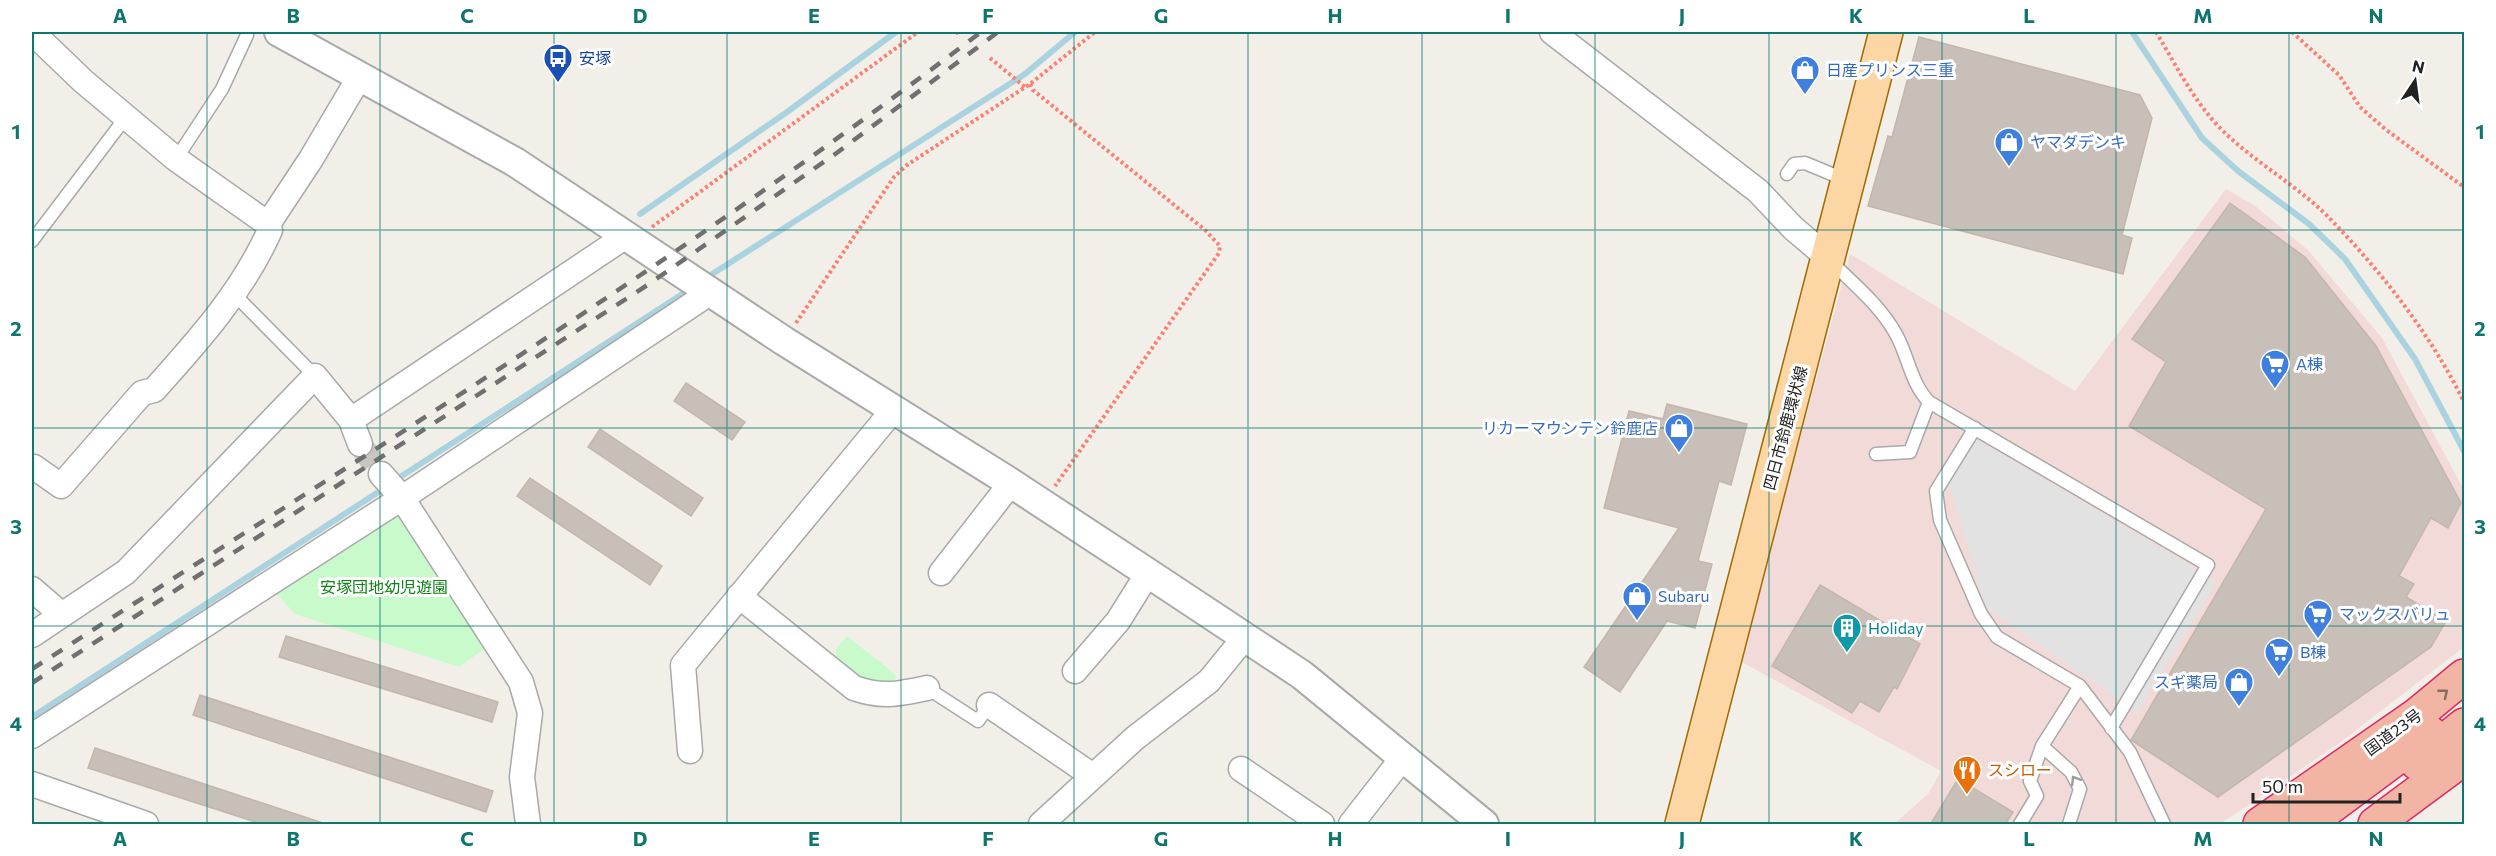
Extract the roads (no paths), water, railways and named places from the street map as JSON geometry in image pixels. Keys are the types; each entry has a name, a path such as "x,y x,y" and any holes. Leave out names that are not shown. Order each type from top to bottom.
{"highway":[{"name":"国道23号","path":"2260,825 2418,714 2464,676"},
{"path":"2302,825 2355,789 2464,705"},
{"path":"2332,825 2464,724"},
{"path":"2375,825 2464,758"}],"main road":[{"name":"四日市鈴鹿環状線","path":"1682,825 1886,32"}],"street":[{"path":"32,32 83,81 176,159 268,224 270,230 234,294 211,326 154,390 142,393 61,486 32,467"},
{"path":"279,32 515,162 784,341 1011,483 1148,573 1302,675 1404,756 1480,823"},
{"path":"1552,32 1758,191 1793,228 1827,257"},
{"path":"268,224 311,159 360,76"},
{"path":"351,420 634,241"},
{"path":"32,736 391,485 702,287"},
{"path":"32,635 126,572 315,376 351,420 360,444"},
{"path":"690,751 682,665 894,409"},
{"path":"941,573 1011,483"},
{"path":"391,485 521,681 530,713 522,777 528,825"},
{"path":"1075,671 1118,621 1148,573"},
{"path":"32,589 62,615"},
{"path":"739,596 854,688 874,695 893,695 927,688"},
{"path":"1041,825 1135,738 1209,681 1245,637"},
{"path":"989,705 1093,776"},
{"path":"1351,825 1404,756"},
{"path":"1241,769 1322,825"},
{"path":"32,784 146,825"}],"lane":[{"path":"176,159 222,89 246,34"},
{"path":"32,241 126,117"},
{"path":"1787,174 1794,164 1805,163 1847,180"},
{"path":"1827,257 1886,317 1898,337 1919,392 1929,402 2208,565 2112,728"},
{"path":"234,294 315,376"},
{"path":"1876,454 1910,452 1929,402"},
{"path":"1975,428 1936,491 1940,520 1990,630 1997,637 2080,686 2130,752 2164,825"},
{"path":"2020,825 2037,796 2030,781 2042,746 2080,686"},
{"path":"927,688 978,722 989,705"},
{"path":"2042,746 2071,772 2080,789 2069,825"}],"waterway":[{"path":"640,214 787,112 896,32"},
{"path":"706,278 1025,74 1075,32"},
{"path":"2132,32 2202,138 2238,171 2309,224 2345,259 2415,359 2464,451"},
{"path":"394,481 690,289"},
{"path":"32,717 386,487"}],"tunnel":[{"path":"360,444 381,474"}],"railway":[{"path":"32,669 393,438 632,281 750,200 981,32"},
{"path":"32,683 649,284 838,152 998,32"}],"place":[{"name":"安塚","path":"558,84"},
{"name":"日産プリンス三重","path":"1805,96"},
{"name":"ヤマダデンキ","path":"2009,168"},
{"name":"A棟","path":"2275,390"},
{"name":"リカーマウンテン鈴鹿店","path":"1679,454"},
{"name":"Subaru","path":"1637,622"},
{"name":"マックスバリュ","path":"2318,640"},
{"name":"Holiday","path":"1847,654"},
{"name":"B棟","path":"2279,678"},
{"name":"スギ薬局","path":"2239,708"},
{"name":"スシロー","path":"1967,796"}],"park label":[{"name":"安塚団地幼児遊園","path":"384,587"}]}
